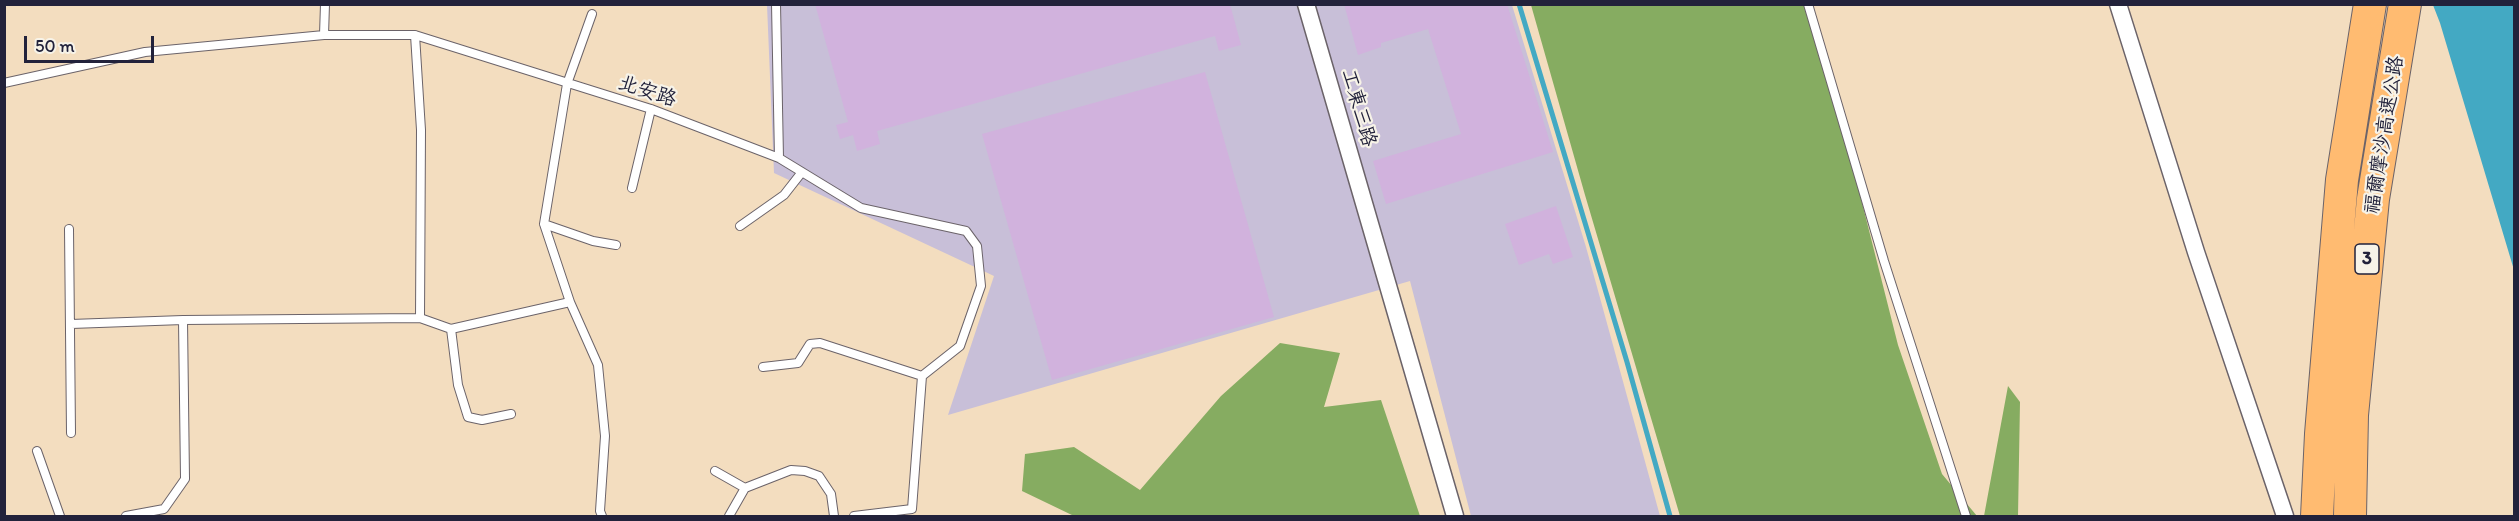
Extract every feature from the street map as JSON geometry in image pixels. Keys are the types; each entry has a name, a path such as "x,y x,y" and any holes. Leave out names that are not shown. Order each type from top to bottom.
{"highway":[{"name":"福爾摩沙高速公路","path":"2317,516 2321,434 2342,180 2370,4"},
{"name":"福爾摩沙高速公路","path":"2350,516 2352,415 2373,199 2405,4"}],"street":[{"name":"工東三路","path":"1306,4 1455,516"},
{"path":"2118,4 2196,252 2285,516"}],"lane":[{"path":"324,35 325,4"},
{"path":"776,4 779,158"},
{"path":"1808,4 1881,250 1966,516"},
{"path":"592,14 567,84 544,224 570,302 598,365 605,436 600,511 602,516"},
{"name":"北安路","path":"4,83 145,52 324,35 415,35 651,109 779,158 861,208 966,231 977,246 981,286 960,346 922,376"},
{"path":"415,35 421,130 420,318"},
{"path":"632,188 651,109"},
{"path":"740,226 784,195 802,172"},
{"path":"544,224 593,241 616,245"},
{"path":"69,229 71,434"},
{"path":"71,324 183,320 420,318 451,329 570,302"},
{"path":"126,516 164,509 184,479 183,320"},
{"path":"451,329 458,386 468,417 482,420 511,414"},
{"path":"763,367 798,363 810,344 820,343 922,376 912,509 854,516"},
{"path":"37,451 60,516"},
{"path":"729,516 745,488 791,470 806,471 819,476 831,494 834,516"},
{"path":"715,471 745,488"}],"shaded area":[{"path":"767,5 1512,5 1586,247 1660,516 1471,516 1410,281 948,415 994,276 774,173"}],"green space":[{"path":"1531,5 1812,5 1898,345 1942,474 1977,516 1680,516"},
{"path":"1280,343 1340,353 1324,407 1381,400 1420,516 1074,516 1022,491 1025,454 1074,447 1140,490 1221,396"},
{"path":"2008,386 2020,402 2018,516 1984,516"}],"water":[{"path":"2433,5 2514,5 2514,270 2440,23"}],"building":[{"path":"815,4 1230,4 1241,45 1219,51 1215,36 877,131 880,144 857,151 853,135 840,139 836,125 848,122"},
{"path":"1344,4 1507,4 1553,152 1386,204 1373,161 1461,134 1428,29 1381,43 1381,47 1358,55"},
{"path":"1205,72 1274,317 1052,380 982,134"},
{"path":"1556,206 1573,257 1553,264 1549,254 1519,265 1505,224"}],"waterway":[{"path":"1519,4 1627,362 1670,516"}]}
